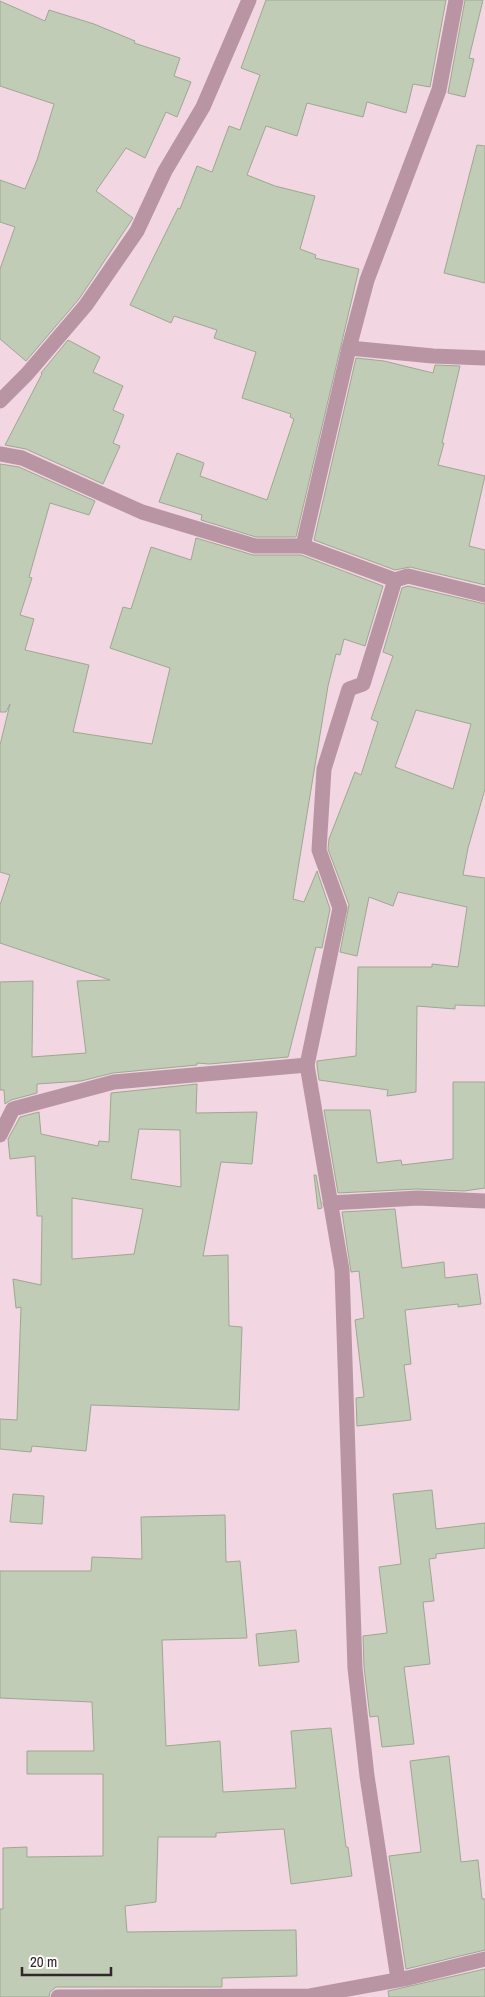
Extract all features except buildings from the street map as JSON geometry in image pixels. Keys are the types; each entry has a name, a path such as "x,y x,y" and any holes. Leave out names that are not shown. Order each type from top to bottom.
{"street":[{"path":"0,401 27,374 86,305 137,231 165,171 203,107 249,0"},
{"path":"303,546 349,348 367,280 439,90 456,0"},
{"path":"349,348 433,356 485,358"},
{"path":"0,454 22,458 142,512 255,546 303,546 395,580 408,576 485,595"},
{"path":"395,580 363,684 349,689 324,769 319,850 340,908 307,1065 342,1270 355,1668 366,1776 398,1979"},
{"path":"0,1135 13,1109 114,1082 307,1065"},
{"path":"330,1203 418,1198 485,1201"},
{"path":"58,1997 310,1996 398,1979 485,1959"}]}
